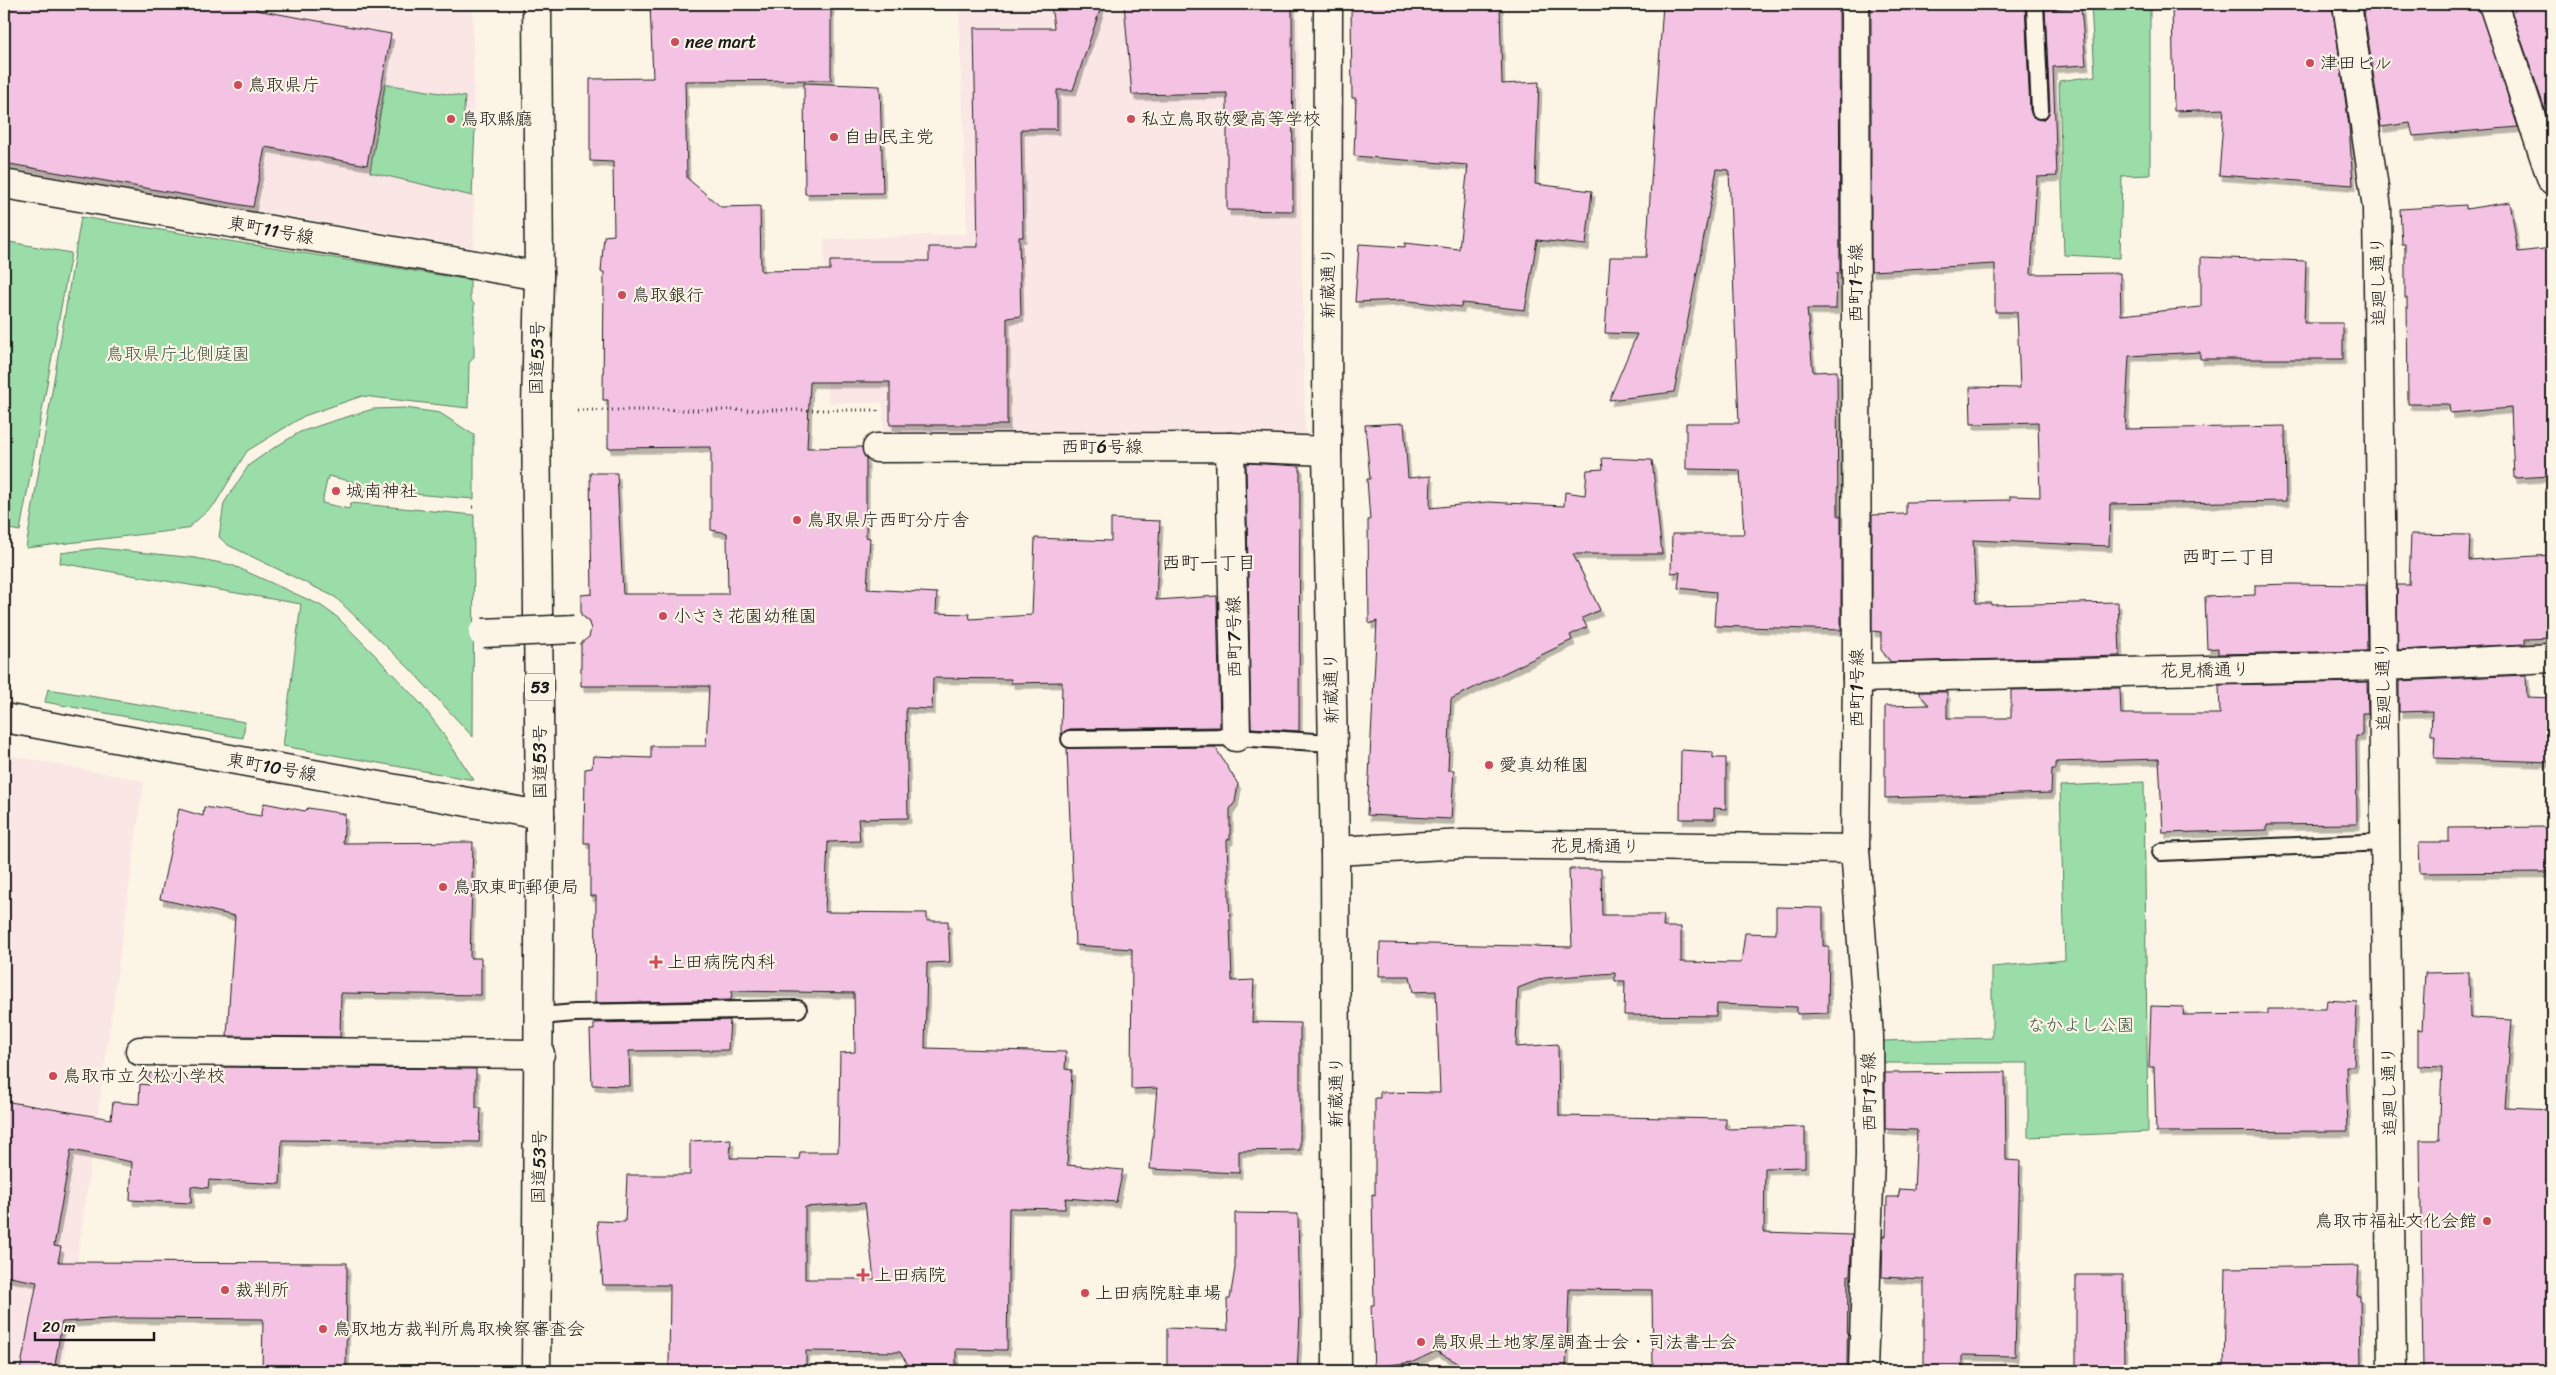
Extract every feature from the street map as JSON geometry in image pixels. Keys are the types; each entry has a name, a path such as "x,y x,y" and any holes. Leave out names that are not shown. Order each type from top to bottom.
{"main road":[{"name":"国道53号","path":"536,1371 540,1054 536,409 539,276 537,4"},
{"name":"新蔵通り","path":"1328,4 1327,451 1335,851 1336,1371"},
{"name":"西町1号線","path":"1855,4 1857,678 1855,849 1869,1066 1870,1154 1864,1371"},
{"name":"追廻し通り","path":"2347,4 2377,208 2392,1371"},
{"path":"2493,4 2552,180"},
{"name":"東町11号線","path":"4,184 539,276"},
{"name":"西町6号線","path":"877,448 1230,447 1327,451"},
{"name":"西町7号線","path":"1230,447 1236,737"},
{"path":"483,633 575,629"},
{"name":"花見橋通り","path":"1857,678 2382,666 2552,658"},
{"name":"東町10号線","path":"4,718 540,815"},
{"name":"花見橋通り","path":"1335,851 1464,844 1855,849"},
{"path":"140,1051 540,1054"}],"lane":[{"path":"2035,4 2040,110"},
{"path":"1070,739 1236,737 1332,743"},
{"path":"2161,852 2385,842"},
{"path":"540,1016 575,1013 798,1009"}],"path":[{"path":"577,410 877,410 877,448"}],"shaded area":[{"name":"鳥取県庁","path":"4,4 473,4 474,248 4,167"},
{"name":"私立鳥取敬愛高等学校","path":"959,4 1298,4 1305,437 883,438 883,403 828,403 824,239 967,234"},
{"name":"鳥取市立久松小学校","path":"4,754 144,781 62,1371 4,1371"}],"green space":[{"path":"2091,4 2150,4 2150,175 2122,176 2120,258 2064,255 2059,81 2095,76"},
{"path":"385,84 465,97 463,123 475,127 472,196 370,172"},
{"name":"鳥取県庁北側庭園","path":"81,217 470,280 470,299 474,304 474,357 469,363 468,408 362,396 304,416 247,451 215,504 187,529 26,548"},
{"path":"4,241 71,253 20,531 4,528"},
{"path":"405,408 440,413 474,435 474,499 353,489 354,482 328,476 322,503 349,509 351,503 474,515 473,737 410,669 335,597 228,545 219,537 224,503 249,465 272,449 300,432 330,422 373,409"},
{"path":"99,548 195,558 232,565 320,605 337,617 421,704 474,780 283,746 301,604 60,563 61,553"},
{"path":"48,689 245,722 243,738 45,702"},
{"name":"なかよし公園","path":"2144,782 2148,1132 2028,1137 2028,1063 1884,1063 1883,1041 1992,1038 1992,967 2065,960 2060,786"}],"building":[{"name":"鳥取県庁","path":"4,4 257,4 256,10 391,34 367,165 265,147 253,207 4,163"},
{"path":"650,4 831,4 831,80 685,81 687,178 721,207 760,206 761,271 830,270 830,261 929,261 929,247 978,247 974,28 1054,28 1051,4 1102,4 1073,90 1057,90 1057,129 1021,129 1023,237 1019,237 1021,316 1007,318 1007,425 890,425 890,382 810,382 807,448 862,447 866,459 866,537 870,538 867,589 937,593 936,613 969,614 970,619 1032,615 1035,538 1111,541 1111,519 1160,521 1156,600 1217,596 1220,727 1070,729 1061,734 1062,682 1011,683 1011,679 933,678 932,709 906,708 908,818 858,819 860,841 828,842 825,912 927,913 927,921 948,921 950,962 927,963 925,1048 1066,1052 1065,1069 1072,1070 1067,1165 1123,1170 1116,1202 1066,1198 1065,1209 1009,1208 1007,1350 956,1349 956,1366 908,1365 900,1352 806,1351 806,1371 669,1371 670,1285 603,1285 597,1221 625,1222 627,1175 690,1175 690,1141 731,1139 730,1158 799,1159 800,1152 838,1152 840,1053 855,1052 854,993 732,991 731,1000 595,1003 596,896 590,896 590,843 584,843 585,769 592,768 593,756 651,758 651,746 706,746 709,686 581,686 581,643 589,637 591,629 588,620 581,615 581,595 592,594 590,473 617,473 623,594 728,594 727,533 711,530 711,447 608,448 608,400 603,400 604,272 601,272 604,236 614,235 613,162 590,161 590,79 653,78","holes":["865,1203 874,1279 805,1279 805,1207"]},
{"path":"1124,4 1292,4 1293,211 1227,210 1227,93 1132,95"},
{"path":"1351,4 1500,4 1502,84 1539,82 1535,184 1592,191 1586,245 1537,240 1525,310 1462,303 1461,307 1401,300 1355,302 1359,244 1405,247 1405,243 1459,249 1468,165 1354,156 1356,98 1352,98"},
{"path":"1663,4 1839,4 1840,273 1837,273 1836,309 1807,309 1813,372 1837,371 1838,516 1841,516 1841,630 1714,626 1716,592 1678,588 1680,572 1671,573 1672,534 1744,534 1740,470 1686,469 1686,423 1739,423 1729,170 1717,169 1674,392 1609,400 1637,334 1605,333 1610,257 1646,257"},
{"path":"1871,4 2025,4 2030,110 2032,116 2040,120 2046,118 2050,110 2045,9 2081,7 2086,65 2053,67 2057,176 2037,177 2031,274 2120,273 2121,315 2201,307 2201,257 2306,261 2304,323 2343,323 2343,359 2200,359 2200,352 2129,356 2125,429 2285,426 2286,501 2110,504 2109,546 1973,540 1976,603 1991,603 1991,605 2118,602 2120,656 1891,662 1881,650 1881,632 1872,631 1872,515 1906,514 1906,502 2010,500 2010,496 2040,497 2038,422 1971,424 1970,387 2020,388 2017,312 1995,312 1995,264 1871,271"},
{"path":"2172,4 2332,4 2349,126 2353,185 2219,175 2224,109 2174,111"},
{"path":"2363,4 2478,4 2518,127 2413,136 2410,123 2381,127"},
{"path":"2509,4 2552,4 2552,123 2550,124"},
{"path":"804,83 880,86 883,193 805,194"},
{"path":"2510,202 2518,252 2552,248 2552,476 2514,478 2511,408 2450,413 2449,404 2408,404 2405,244 2402,244 2400,209 2466,205 2466,209"},
{"path":"1404,423 1408,478 1431,476 1430,508 1488,502 1564,506 1565,492 1585,495 1587,470 1603,469 1602,458 1652,460 1662,554 1573,554 1600,610 1582,618 1587,627 1570,635 1572,640 1451,699 1448,770 1454,770 1451,819 1367,815 1377,621 1369,624 1368,520 1370,520 1367,479 1370,479 1365,425"},
{"path":"1246,463 1300,466 1299,731 1251,728"},
{"path":"2411,534 2470,535 2469,560 2552,555 2552,638 2525,639 2525,644 2398,650 2397,585 2409,585"},
{"path":"2255,585 2366,585 2367,651 2218,654 2218,648 2207,649 2205,597 2255,595"},
{"path":"2526,675 2527,697 2552,698 2552,762 2434,758 2435,735 2431,735 2432,711 2399,712 2399,681"},
{"path":"2367,682 2368,713 2362,713 2362,736 2356,736 2357,824 2267,825 2267,830 2163,833 2159,759 2056,762 2056,769 2052,769 2051,793 1885,798 1885,706 1929,705 1918,692 1947,692 1947,718 2011,718 2011,690 2120,688 2121,714 2220,714 2219,685"},
{"path":"1215,747 1238,784 1235,802 1230,809 1230,839 1227,840 1232,981 1254,980 1252,1022 1300,1023 1300,1150 1239,1151 1239,1173 1150,1169 1157,1088 1131,1089 1132,949 1075,945 1067,748"},
{"path":"1681,750 1713,752 1713,758 1726,758 1726,809 1714,808 1714,819 1680,819"},
{"path":"264,803 305,811 308,808 345,814 343,843 473,842 470,958 481,958 481,995 341,993 340,1037 227,1036 235,916 160,899 179,809 203,816 204,807 261,816"},
{"path":"2552,827 2552,872 2420,873 2419,842 2449,842 2449,828"},
{"path":"1569,869 1601,869 1602,915 1664,915 1663,927 1681,927 1681,962 1741,963 1745,933 1776,934 1776,907 1823,908 1823,946 1829,946 1828,1013 1797,1014 1797,1007 1717,1004 1716,1016 1624,1015 1625,981 1615,981 1615,973 1544,978 1518,988 1516,1047 1558,1044 1559,1116 1726,1119 1726,1129 1805,1127 1805,1167 1765,1168 1764,1232 1852,1235 1850,1275 1848,1275 1847,1371 1653,1371 1652,1290 1569,1289 1566,1368 1558,1367 1558,1371 1473,1371 1436,1351 1413,1362 1374,1367 1371,1305 1374,1305 1372,1194 1375,1195 1375,1098 1380,1098 1380,1092 1440,1093 1436,991 1413,992 1410,976 1379,976 1380,943 1572,947"},
{"path":"2469,972 2470,1018 2512,1020 2505,1107 2552,1109 2552,1371 2423,1371 2420,1140 2439,1140 2442,1067 2418,1066 2418,1029 2422,1030 2425,973"},
{"path":"2327,1000 2357,1002 2354,1066 2346,1066 2348,1131 2156,1132 2154,1067 2149,1067 2151,1006 2184,1007 2183,1015 2268,1014 2268,1009 2326,1009"},
{"path":"730,1020 728,1050 629,1051 630,1086 592,1085 590,1030 594,1030 594,1023"},
{"path":"220,1067 476,1069 476,1108 481,1108 479,1142 282,1140 280,1184 209,1180 208,1188 191,1186 191,1203 130,1200 132,1162 71,1150 54,1246 61,1247 58,1262 347,1263 346,1371 262,1371 263,1319 126,1318 62,1322 54,1371 20,1371 37,1282 4,1276 4,1101 111,1119 113,1102 139,1104 140,1084 149,1085 149,1073 217,1079"},
{"path":"2005,1072 2006,1160 2020,1161 2015,1356 1962,1355 1962,1371 1924,1371 1924,1279 1882,1277 1883,1236 1886,1236 1887,1197 1898,1197 1900,1189 1914,1190 1917,1130 1885,1129 1885,1073"},
{"path":"1235,1213 1298,1214 1300,1316 1297,1371 1167,1371 1167,1328 1228,1330 1227,1299 1230,1299 1235,1268"},
{"path":"2359,1266 2357,1296 2360,1296 2361,1371 2224,1371 2226,1268"},
{"path":"2076,1275 2123,1275 2124,1371 2076,1371"}],"place":[{"name":"nee mart","path":"675,42"},
{"name":"津田ビル","path":"2310,63"},
{"name":"鳥取県庁","path":"238,85"},
{"name":"鳥取縣廳","path":"451,119"},
{"name":"私立鳥取敬愛高等学校","path":"1131,119"},
{"name":"自由民主党","path":"834,137"},
{"name":"鳥取銀行","path":"622,295"},
{"name":"城南神社","path":"336,491"},
{"name":"鳥取県庁西町分庁舎","path":"797,520"},
{"name":"小さき花園幼稚園","path":"663,616"},
{"name":"愛真幼稚園","path":"1489,765"},
{"name":"鳥取東町郵便局","path":"443,887"},
{"name":"上田病院内科","path":"656,962"},
{"name":"鳥取市立久松小学校","path":"53,1076"},
{"name":"鳥取市福祉文化会館","path":"2487,1221"},
{"name":"上田病院","path":"863,1275"},
{"name":"裁判所","path":"225,1290"},
{"name":"上田病院駐車場","path":"1085,1293"},
{"name":"鳥取地方裁判所鳥取検察審査会","path":"323,1329"},
{"name":"鳥取県土地家屋調査士会・司法書士会","path":"1421,1342"}],"district":[{"name":"西町二丁目","path":"2229,556"},
{"name":"西町一丁目","path":"1209,562"}]}
